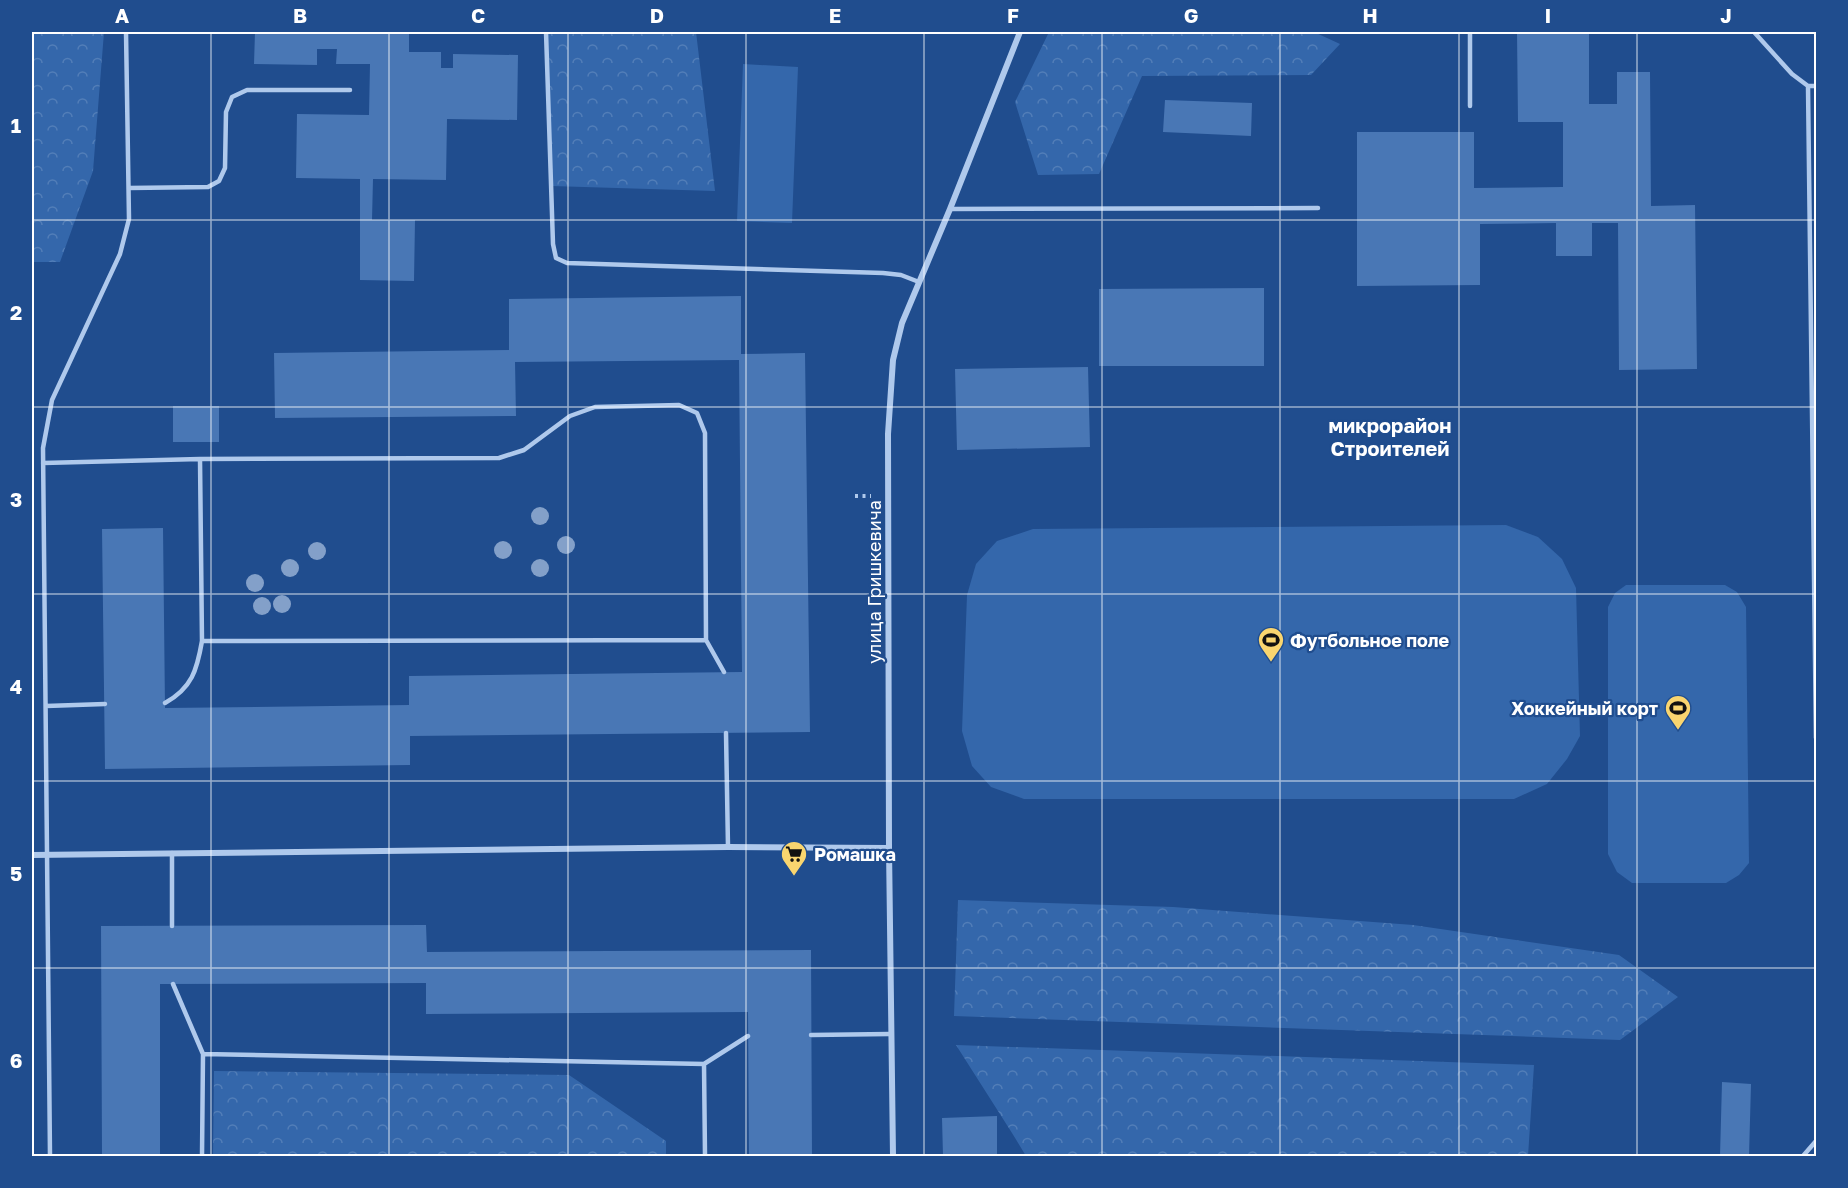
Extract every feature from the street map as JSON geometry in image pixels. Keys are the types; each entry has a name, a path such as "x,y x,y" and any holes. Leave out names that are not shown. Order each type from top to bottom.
{"street":[{"name":"улица Гришкевича","path":"893,1156 890,1034 888,434 893,360 902,323 1020,32"},
{"path":"32,855 728,847 889,848"}],"lane":[{"path":"50,1156 43,448 52,400 120,254 129,219 126,32"},
{"path":"546,32 553,244 556,258 567,263 884,273 901,275 918,282"},
{"path":"1470,32 1470,106"},
{"path":"1754,32 1792,74 1808,86 1816,86"},
{"path":"1808,86 1816,738"},
{"path":"129,188 208,187 219,181 225,168 226,112 232,97 247,90 350,90"},
{"path":"950,209 1318,208"},
{"path":"44,463 200,459 499,458 524,450 570,416 595,407 679,405 697,413 705,433 706,640 724,672"},
{"path":"165,703 179,695 190,681 199,661 202,641 200,459"},
{"path":"202,641 706,640"},
{"path":"46,706 105,704"},
{"path":"726,733 728,847"},
{"path":"172,853 172,926"},
{"path":"173,984 203,1054 202,1156"},
{"path":"811,1035 890,1034"},
{"path":"203,1054 704,1064 748,1036"},
{"path":"704,1064 705,1156"},
{"path":"1803,1156 1816,1141"}],"green space":[{"path":"32,32 104,32 93,171 60,262 32,262"},
{"path":"545,32 696,32 715,191 552,186"},
{"path":"1049,32 1314,32 1340,44 1311,75 1142,76 1099,174 1038,175 1015,102"},
{"path":"743,64 798,67 792,223 737,221"},
{"name":"Футбольное поле","path":"1506,525 1538,537 1562,559 1576,588 1580,736 1567,759 1547,784 1514,799 1024,799 991,787 972,766 962,731 967,595 976,564 997,541 1033,529"},
{"name":"Хоккейный корт","path":"1626,585 1725,585 1737,592 1746,607 1749,863 1739,875 1726,883 1632,883 1617,872 1608,854 1608,607 1615,593"},
{"path":"958,900 1173,907 1413,925 1619,955 1678,997 1620,1040 954,1016"},
{"path":"956,1045 1534,1065 1528,1156 1026,1156"},
{"path":"214,1071 569,1075 666,1141 666,1156 213,1156"}],"building":[{"path":"255,32 409,32 409,52 441,52 441,68 453,68 453,54 518,55 517,120 447,119 446,180 373,179 372,220 415,220 414,281 360,280 360,179 296,178 297,114 369,115 370,64 336,64 337,49 317,49 317,65 254,64"},
{"path":"1517,32 1589,32 1589,104 1617,104 1617,72 1650,72 1651,206 1695,205 1697,369 1619,370 1618,223 1592,223 1592,256 1556,256 1556,223 1480,224 1480,285 1357,286 1357,132 1474,132 1474,188 1563,187 1563,122 1518,122"},
{"path":"1165,100 1252,103 1251,136 1163,132"},
{"path":"1264,288 1264,366 1099,366 1099,289"},
{"path":"741,296 741,354 805,353 810,732 410,736 410,765 105,769 102,529 163,528 165,708 409,705 409,676 742,672 739,360 515,362 516,416 275,418 274,353 509,350 509,299"},
{"path":"1088,367 1090,447 957,450 955,369"},
{"path":"173,406 219,406 219,442 173,442"},
{"path":"426,925 427,952 811,950 812,1156 749,1156 748,1012 426,1014 426,983 160,984 160,1156 102,1156 101,926"},
{"path":"1722,1082 1751,1084 1749,1156 1720,1156"},
{"path":"997,1116 997,1156 943,1156 942,1118"}],"place":[{"name":"Футбольное поле","path":"1271,663"},
{"name":"Хоккейный корт","path":"1678,731"},
{"name":"Ромашка","path":"794,877"}],"district":[{"name":"микрорайон Строителей","path":"1390,436"}]}
